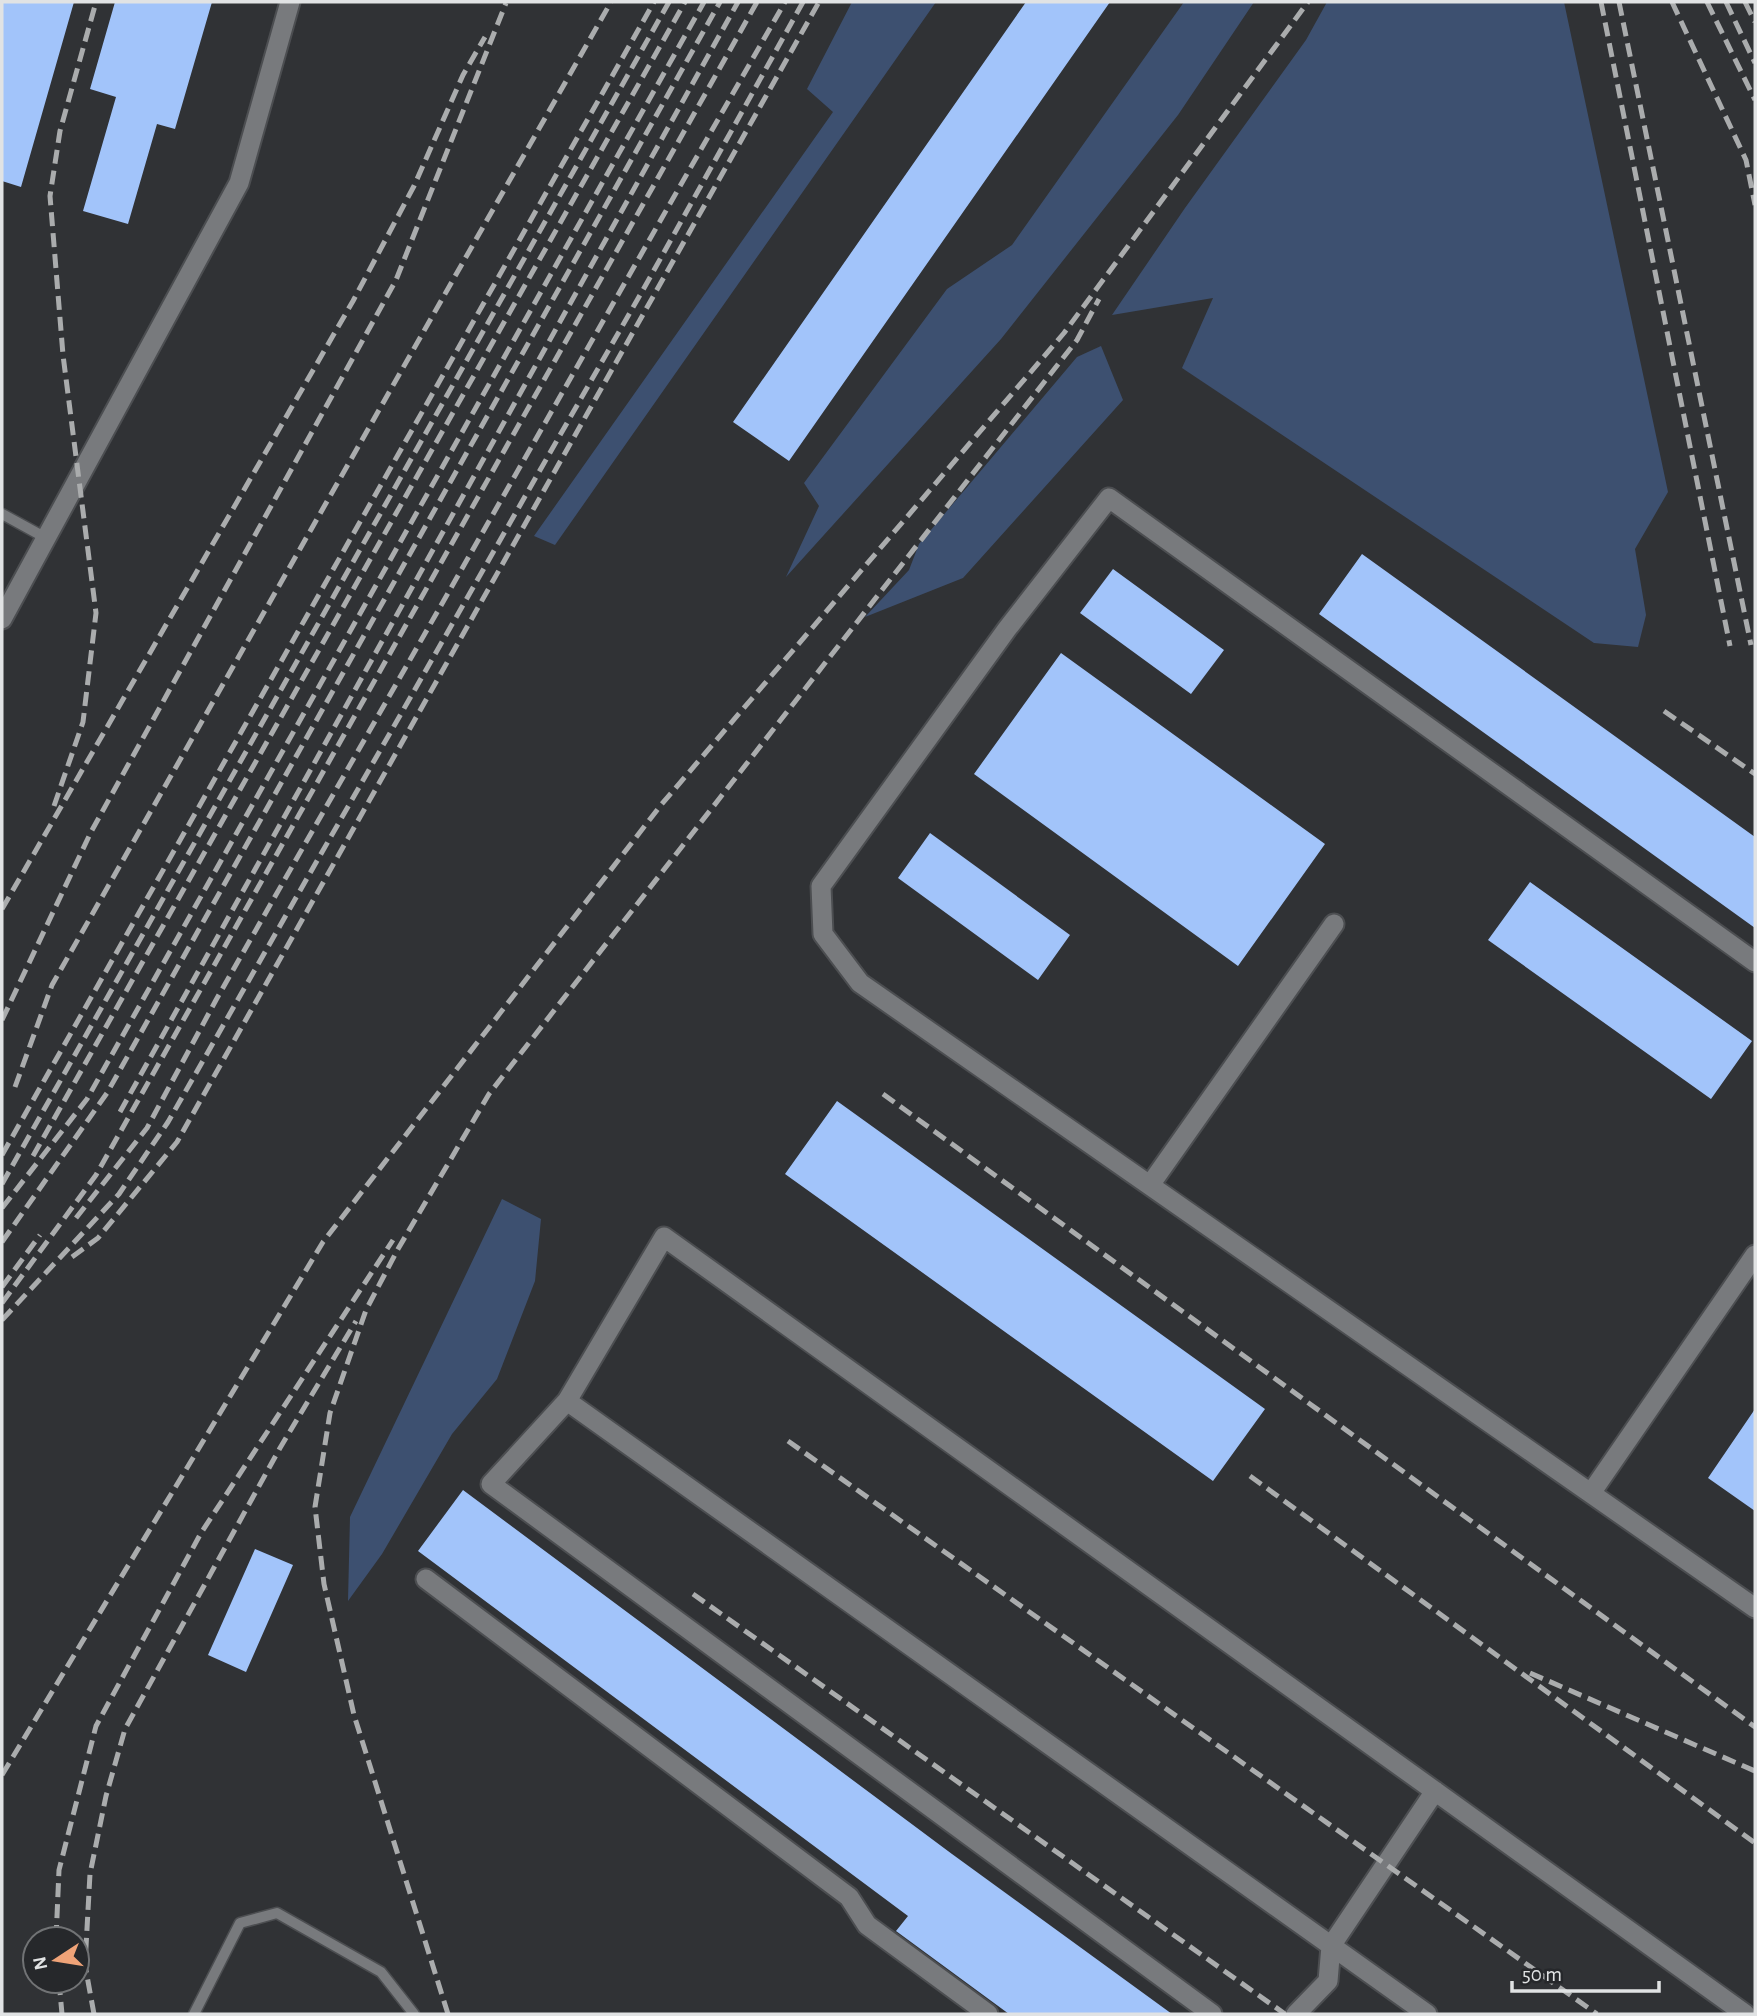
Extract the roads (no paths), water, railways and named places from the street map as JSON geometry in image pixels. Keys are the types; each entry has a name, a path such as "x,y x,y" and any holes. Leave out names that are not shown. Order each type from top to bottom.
{"street":[{"path":"2,619 239,183 290,2"},
{"path":"1755,962 1109,498 1007,629 821,886 823,934 860,983 1755,1608"},
{"path":"1150,1185 1334,923"},
{"path":"1212,2014 491,1484 567,1401 664,1237 1745,2014"},
{"path":"1591,1493 1755,1255"},
{"path":"567,1401 1427,2014"},
{"path":"426,1579 849,1897 867,1925 988,2014"},
{"path":"1296,2014 1328,1981 1331,1946 1435,1791"}],"lane":[{"path":"2,515 46,538"},
{"path":"194,2014 240,1923 276,1913 381,1972 414,2014"}],"railway":[{"path":"54,806 83,722 96,613 63,355 50,196 60,131 96,2"},
{"path":"15,1087 52,985 611,2"},
{"path":"2,1155 654,2"},
{"path":"2,1184 669,2"},
{"path":"33,1156 685,2"},
{"path":"2,1208 87,1099 704,2"},
{"path":"2,1242 107,1093 720,2"},
{"path":"120,1112 738,2"},
{"path":"2,1303 96,1175 757,2"},
{"path":"76,1218 147,1128 216,1000 785,2"},
{"path":"2,1320 119,1194 168,1122 648,281 803,2"},
{"path":"72,1257 98,1238 177,1142 819,2"},
{"path":"2,1775 323,1242 661,805 1064,333 1308,2"},
{"path":"1601,2 1730,646"},
{"path":"1619,2 1751,645"},
{"path":"1672,2 1746,160 1755,205"},
{"path":"1707,2 1755,100"},
{"path":"1726,2 1755,63"},
{"path":"1745,2 1755,22"},
{"path":"2,1020 91,832 396,280 506,3"},
{"path":"2,909 353,301 414,186 463,75 485,37"},
{"path":"448,2014 354,1715 324,1584 315,1507 330,1413 366,1310 398,1249 489,1094 1077,340 1099,299"},
{"path":"1664,711 1755,774"},
{"path":"883,1094 1755,1727"},
{"path":"2,1287 40,1235"},
{"path":"57,1925 59,1870 96,1726 201,1533 393,1240"},
{"path":"94,2014 85,1965 90,1874 106,1796 125,1729 280,1448 356,1321"},
{"path":"788,1441 1597,2014"},
{"path":"1250,1476 1755,1843"},
{"path":"693,1594 1285,2014"},
{"path":"1530,1673 1755,1771"},
{"path":"60,1995 62,2014"}]}
